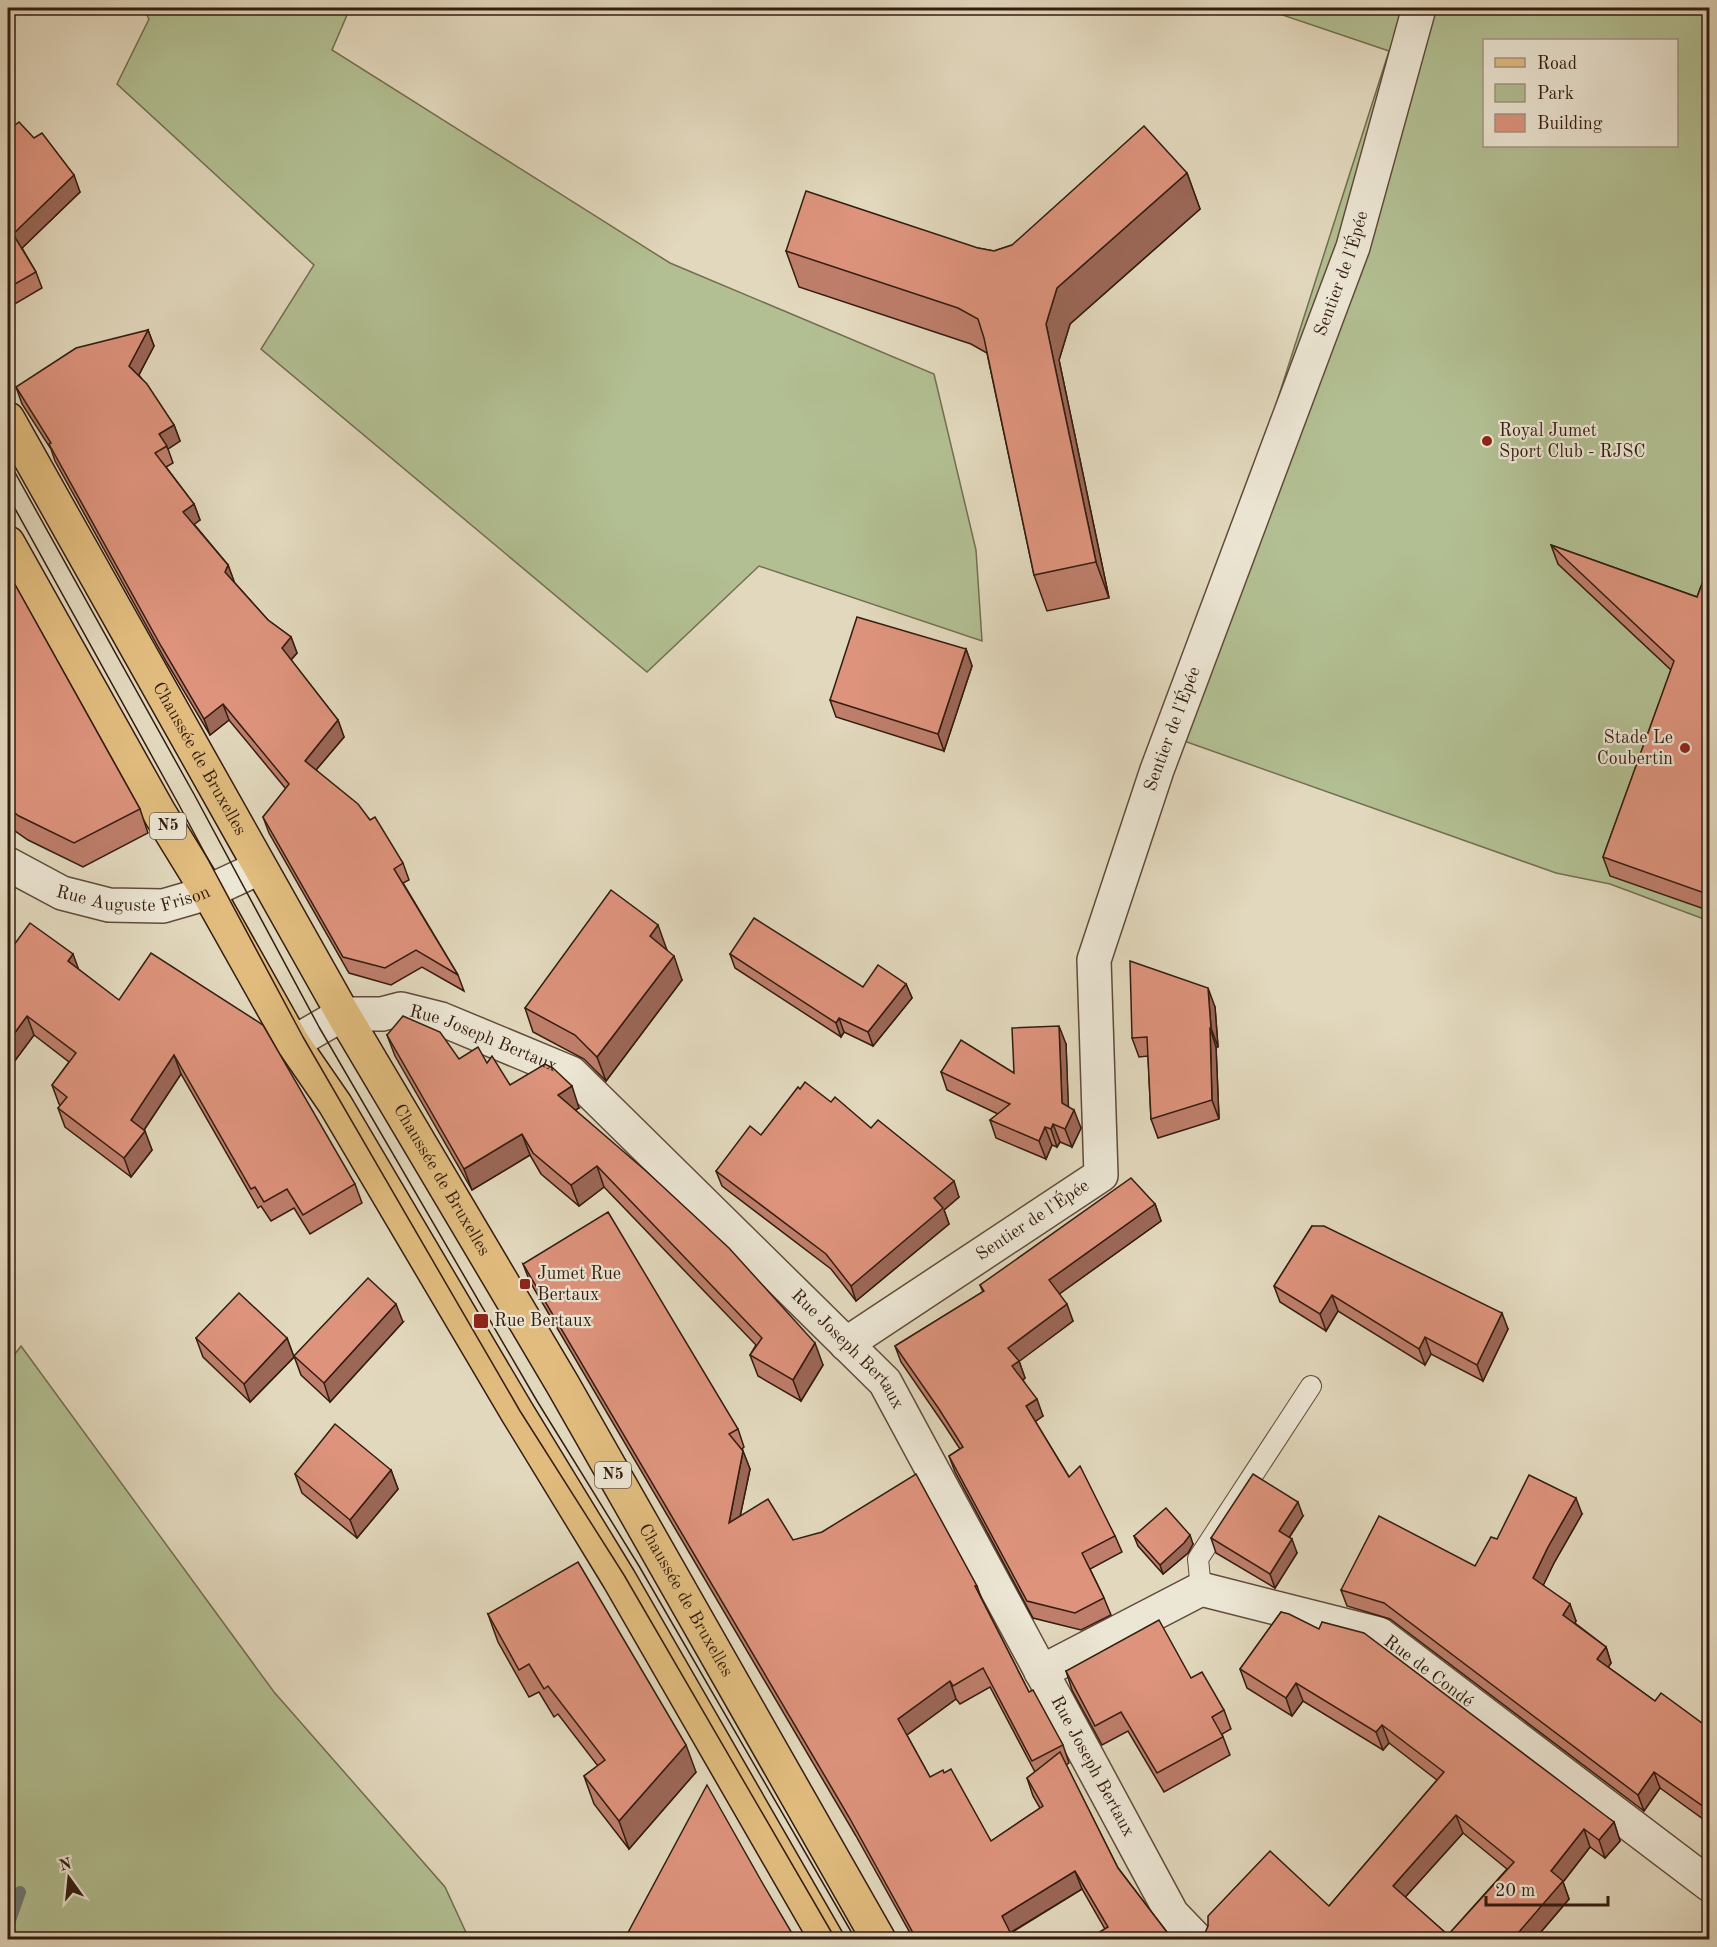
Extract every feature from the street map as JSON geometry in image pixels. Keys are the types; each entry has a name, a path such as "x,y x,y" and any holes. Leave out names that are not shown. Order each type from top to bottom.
{"main road":[{"name":"Chaussée de Bruxelles","path":"8,419 259,868 563,1385 879,1940"},
{"name":"N5","path":"8,543 160,814 208,892 293,1043 342,1114 517,1412 619,1579 827,1940"}],"street":[{"name":"Sentier de l'Épée","path":"846,1344 1101,1175 1094,960 1157,770 1353,247 1419,8"},
{"name":"Rue Auguste Frison","path":"8,864 62,893 109,905 163,906 208,892 259,868"},
{"name":"Rue Joseph Bertaux","path":"343,1014 382,1014 401,1009 441,1019 571,1073 885,1382 1172,1914 1197,1940"},
{"path":"293,1043 343,1014"},
{"path":"1041,1672 1201,1589"},
{"name":"Rue de Condé","path":"1201,1589 1379,1634 1710,1884"}],"lane":[{"path":"1201,1589 1198,1559 1311,1386"}],"green space":[{"path":"143,8 350,8 332,50 670,263 934,374 976,550 982,641 759,566 647,672 261,349 314,265 117,84 149,19"},
{"name":"Royal Jumet Sport Club - RJSC","path":"1262,8 1709,8 1709,921 1610,884 1556,873 1170,736 1389,51"},
{"path":"21,1346 274,1692 445,1887 469,1939 8,1939 8,1363"}],"building":[{"path":"8,116 15,125 19,122 34,138 42,133 74,175 13,234 36,272 8,288"},
{"path":"1144,126 1187,173 1057,288 1046,324 1096,562 1034,575 984,338 978,319 958,308 786,251 806,191 978,248 994,251 1012,245"},
{"path":"148,330 129,366 147,384 174,425 159,434 167,446 155,453 194,504 183,512 228,565 225,572 268,620 291,637 282,648 338,720 305,761 358,804 370,820 375,817 403,863 394,869 458,975 416,950 385,968 343,957 263,817 289,784 223,704 204,719 49,444 51,443 16,387 76,348"},
{"path":"1551,545 1697,597 1710,563 1710,895 1603,857 1674,661"},
{"path":"8,572 140,809 74,843 19,816 8,808"},
{"path":"857,617 966,649 938,734 830,700"},
{"path":"611,890 658,925 650,936 674,956 597,1057 575,1035 525,1008"},
{"path":"754,918 863,987 878,965 906,984 868,1032 839,1018 836,1023 730,954"},
{"path":"30,923 73,954 68,961 119,1000 151,953 263,1025 355,1184 303,1215 287,1189 264,1202 255,1187 251,1189 174,1055 131,1120 145,1131 124,1158 58,1108 67,1097 52,1085 76,1053 27,1016 8,1042 8,953"},
{"path":"1130,961 1208,988 1212,1100 1151,1119 1147,1037 1132,1038"},
{"path":"403,1016 440,1032 459,1059 478,1047 487,1063 492,1056 510,1085 545,1064 553,1068 572,1086 558,1095 646,1171 729,1248 815,1343 793,1380 750,1355 762,1338 597,1166 571,1185 533,1153 522,1134 464,1169 387,1035"},
{"path":"1059,1026 1062,1103 1074,1110 1065,1129 1053,1124 1051,1129 1045,1127 1039,1141 990,1120 1010,1104 941,1072 961,1040 1014,1073 1012,1028"},
{"path":"805,1082 831,1102 835,1097 871,1128 878,1120 954,1181 934,1198 943,1208 851,1286 826,1254 716,1171 750,1126 761,1135 798,1087 800,1089"},
{"path":"1131,1178 1155,1204 1049,1280 1067,1304 1008,1348 1019,1361 1012,1366 1037,1399 1026,1406 1069,1477 1080,1466 1115,1536 1082,1553 1104,1598 1075,1613 1027,1601 949,1456 963,1447 895,1346 984,1291 980,1285"},
{"path":"608,1212 738,1429 729,1434 743,1451 729,1523 768,1499 793,1540 822,1532 916,1474 977,1586 975,1586 1029,1692 1033,1690 1063,1745 1032,1761 983,1668 953,1686 950,1681 898,1719 930,1777 943,1770 944,1773 951,1769 991,1841 1043,1806 1027,1778 1060,1752 1118,1868 1173,1940 1086,1940 1108,1927 1075,1871 1002,1916 1014,1940 917,1940 849,1817 523,1264"},
{"path":"1312,1226 1324,1226 1502,1313 1477,1365 1425,1337 1419,1349 1332,1295 1320,1314 1274,1286"},
{"path":"368,1278 396,1304 324,1383 294,1356"},
{"path":"239,1293 287,1338 244,1384 196,1338"},
{"path":"335,1424 391,1470 350,1520 295,1474"},
{"path":"1253,1474 1298,1502 1279,1531 1292,1539 1270,1574 1211,1538"},
{"path":"1529,1475 1576,1498 1533,1578 1570,1604 1563,1615 1606,1647 1597,1659 1655,1701 1661,1693 1710,1729 1710,1811 1654,1772 1638,1795 1384,1603 1341,1590 1379,1516 1475,1566 1491,1537 1497,1539"},
{"path":"1166,1508 1190,1535 1160,1565 1134,1536"},
{"path":"578,1562 686,1745 619,1821 584,1776 605,1760 548,1686 544,1689 529,1664 519,1670 488,1614"},
{"path":"1281,1612 1319,1629 1322,1622 1364,1633 1614,1822 1599,1840 1584,1829 1551,1871 1563,1881 1512,1940 1196,1940 1204,1935 1208,1926 1208,1916 1270,1851 1329,1906 1444,1772 1382,1725 1376,1732 1296,1683 1286,1698 1240,1669","holes":["1456,1815 1514,1862 1448,1935 1393,1886"]},
{"path":"1159,1620 1191,1678 1202,1672 1224,1710 1212,1717 1223,1737 1157,1773 1121,1712 1095,1726 1066,1671"},
{"path":"707,1785 763,1884 796,1940 624,1940"}],"waterway":[{"path":"8,1926 20,1892"}],"tram line":[{"path":"8,460 195,796 319,1027 537,1401 639,1566 856,1940"},
{"path":"8,496 179,805 303,1037 520,1411 624,1575 836,1940"}],"place":[{"name":"Royal Jumet Sport Club - RJSC","path":"1487,441"},
{"name":"Stade Le Coubertin","path":"1685,748"},
{"name":"Jumet Rue Bertaux","path":"525,1284"},
{"name":"Rue Bertaux","path":"481,1321"}]}
